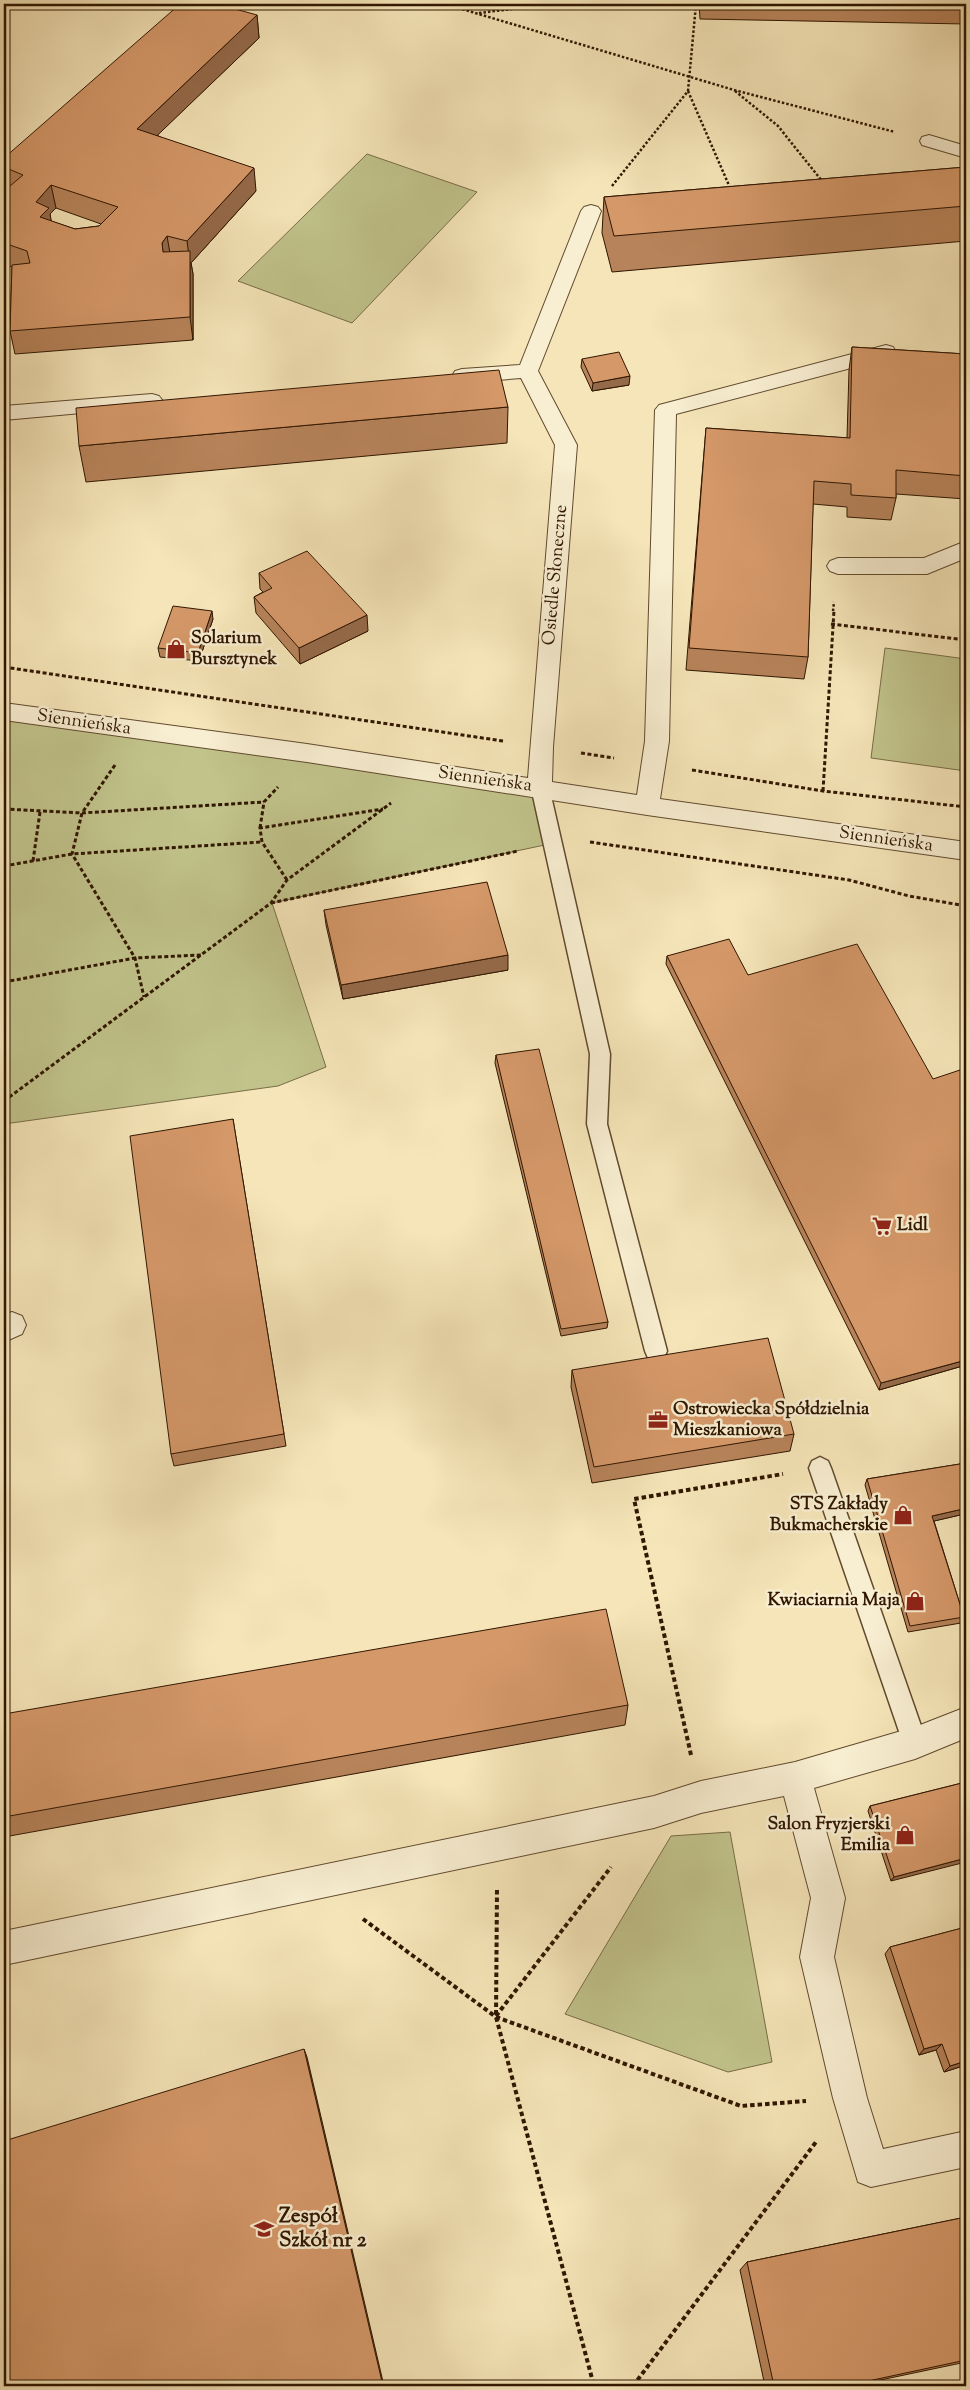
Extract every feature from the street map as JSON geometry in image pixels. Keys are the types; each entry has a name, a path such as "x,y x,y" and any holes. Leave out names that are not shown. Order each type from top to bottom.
{"street":[{"path":"929,141 966,152"},
{"path":"439,378 528,371 591,211"},
{"path":"647,806 657,741 666,410 883,352 911,353"},
{"name":"Osiedle Słoneczne","path":"528,371 566,445 541,747 540,787"},
{"path":"4,413 174,399"},
{"path":"838,566 927,566 966,550"},
{"name":"Siennieńska","path":"4,712 307,753 540,787 647,806 966,851"},
{"path":"4,1948 654,1812 701,1797 794,1778 915,1743 966,1723"},
{"path":"794,1778 828,1898 817,1957 850,2098 871,2169 966,2149"}],"lane":[{"path":"540,787 600,1054 597,1124 656,1352"},
{"path":"820,1468 915,1743"}],"path":[{"path":"445,4 734,90 929,141"},
{"path":"466,10 474,4"},
{"path":"476,13 552,4"},
{"path":"591,211 688,91 696,4"},
{"path":"734,90 778,126 824,184"},
{"path":"688,91 731,190"},
{"path":"823,791 831,624 838,566"},
{"path":"831,624 966,640"},
{"path":"4,667 823,791 966,807"},
{"path":"138,730 82,813 72,854 135,958 144,997"},
{"path":"4,1101 272,903 287,880 384,809 429,772"},
{"path":"4,809 82,813 264,802"},
{"path":"287,880 262,842 260,828 384,809"},
{"path":"33,861 40,812"},
{"path":"272,903 575,840 849,880 909,896 966,906"},
{"path":"4,866 72,854 262,842"},
{"path":"4,982 135,958 201,955"},
{"path":"701,1797 634,1499 820,1468"},
{"path":"496,2017 654,1812"},
{"path":"497,1846 496,2017 594,2386"},
{"path":"316,1884 496,2017 741,2106 850,2098"},
{"path":"632,2386 850,2098"}],"green space":[{"path":"367,154 477,192 352,323 238,281"},
{"path":"885,648 966,659 966,771 871,758"},
{"path":"4,712 540,787 554,843 272,903 326,1067 278,1086 4,1124"},
{"path":"730,1832 772,2062 728,2072 565,2014 671,1836"}],"building":[{"path":"180,4 217,4 257,15 137,129 254,168 187,241 167,236 162,243 163,252 190,251 190,317 10,331 12,265 30,263 27,251 4,243 4,191 23,175 4,167 4,158","holes":["51,185 118,207 99,226 75,229 40,217 49,208 36,202"]},
{"path":"966,167 966,206 614,236 604,197"},
{"path":"852,347 966,354 966,476 896,470 896,498 851,495 851,484 814,481 808,657 689,648 706,428 850,438"},
{"path":"619,352 630,376 593,383 582,359"},
{"path":"499,370 508,407 79,446 76,408"},
{"path":"307,551 367,615 299,648 254,597 272,588 259,573"},
{"path":"173,606 212,611 198,653 158,648"},
{"path":"487,882 508,955 341,985 324,910"},
{"name":"Lidl","path":"729,939 748,975 857,944 933,1079 966,1068 966,1360 881,1383 667,956"},
{"path":"539,1049 608,1322 561,1329 496,1055"},
{"path":"233,1119 284,1434 171,1454 130,1136"},
{"path":"768,1338 794,1434 594,1467 572,1370"},
{"path":"966,1463 966,1517 963,1509 932,1516 964,1617 910,1626 867,1479"},
{"path":"606,1609 628,1705 4,1817 4,1714"},
{"path":"966,1782 966,1858 894,1877 870,1806"},
{"path":"966,1927 966,2061 950,2066 942,2044 924,2049 890,1947"},
{"name":"Zespół Szkół nr 2","path":"304,2049 383,2386 4,2386 4,2141"},
{"path":"966,2217 966,2360 845,2386 774,2386 747,2262"}],"place":[{"name":"Solarium Bursztynek","path":"176,649"},
{"name":"Lidl","path":"882,1226"},
{"name":"Ostrowiecka Spółdzielnia Mieszkaniowa","path":"658,1420"},
{"name":"STS Zakłady Bukmacherskie","path":"903,1515"},
{"name":"Kwiaciarnia Maja","path":"915,1601"},
{"name":"Salon Fryzjerski Emilia","path":"905,1835"},
{"name":"Zespół Szkół nr 2","path":"264,2229"}]}
